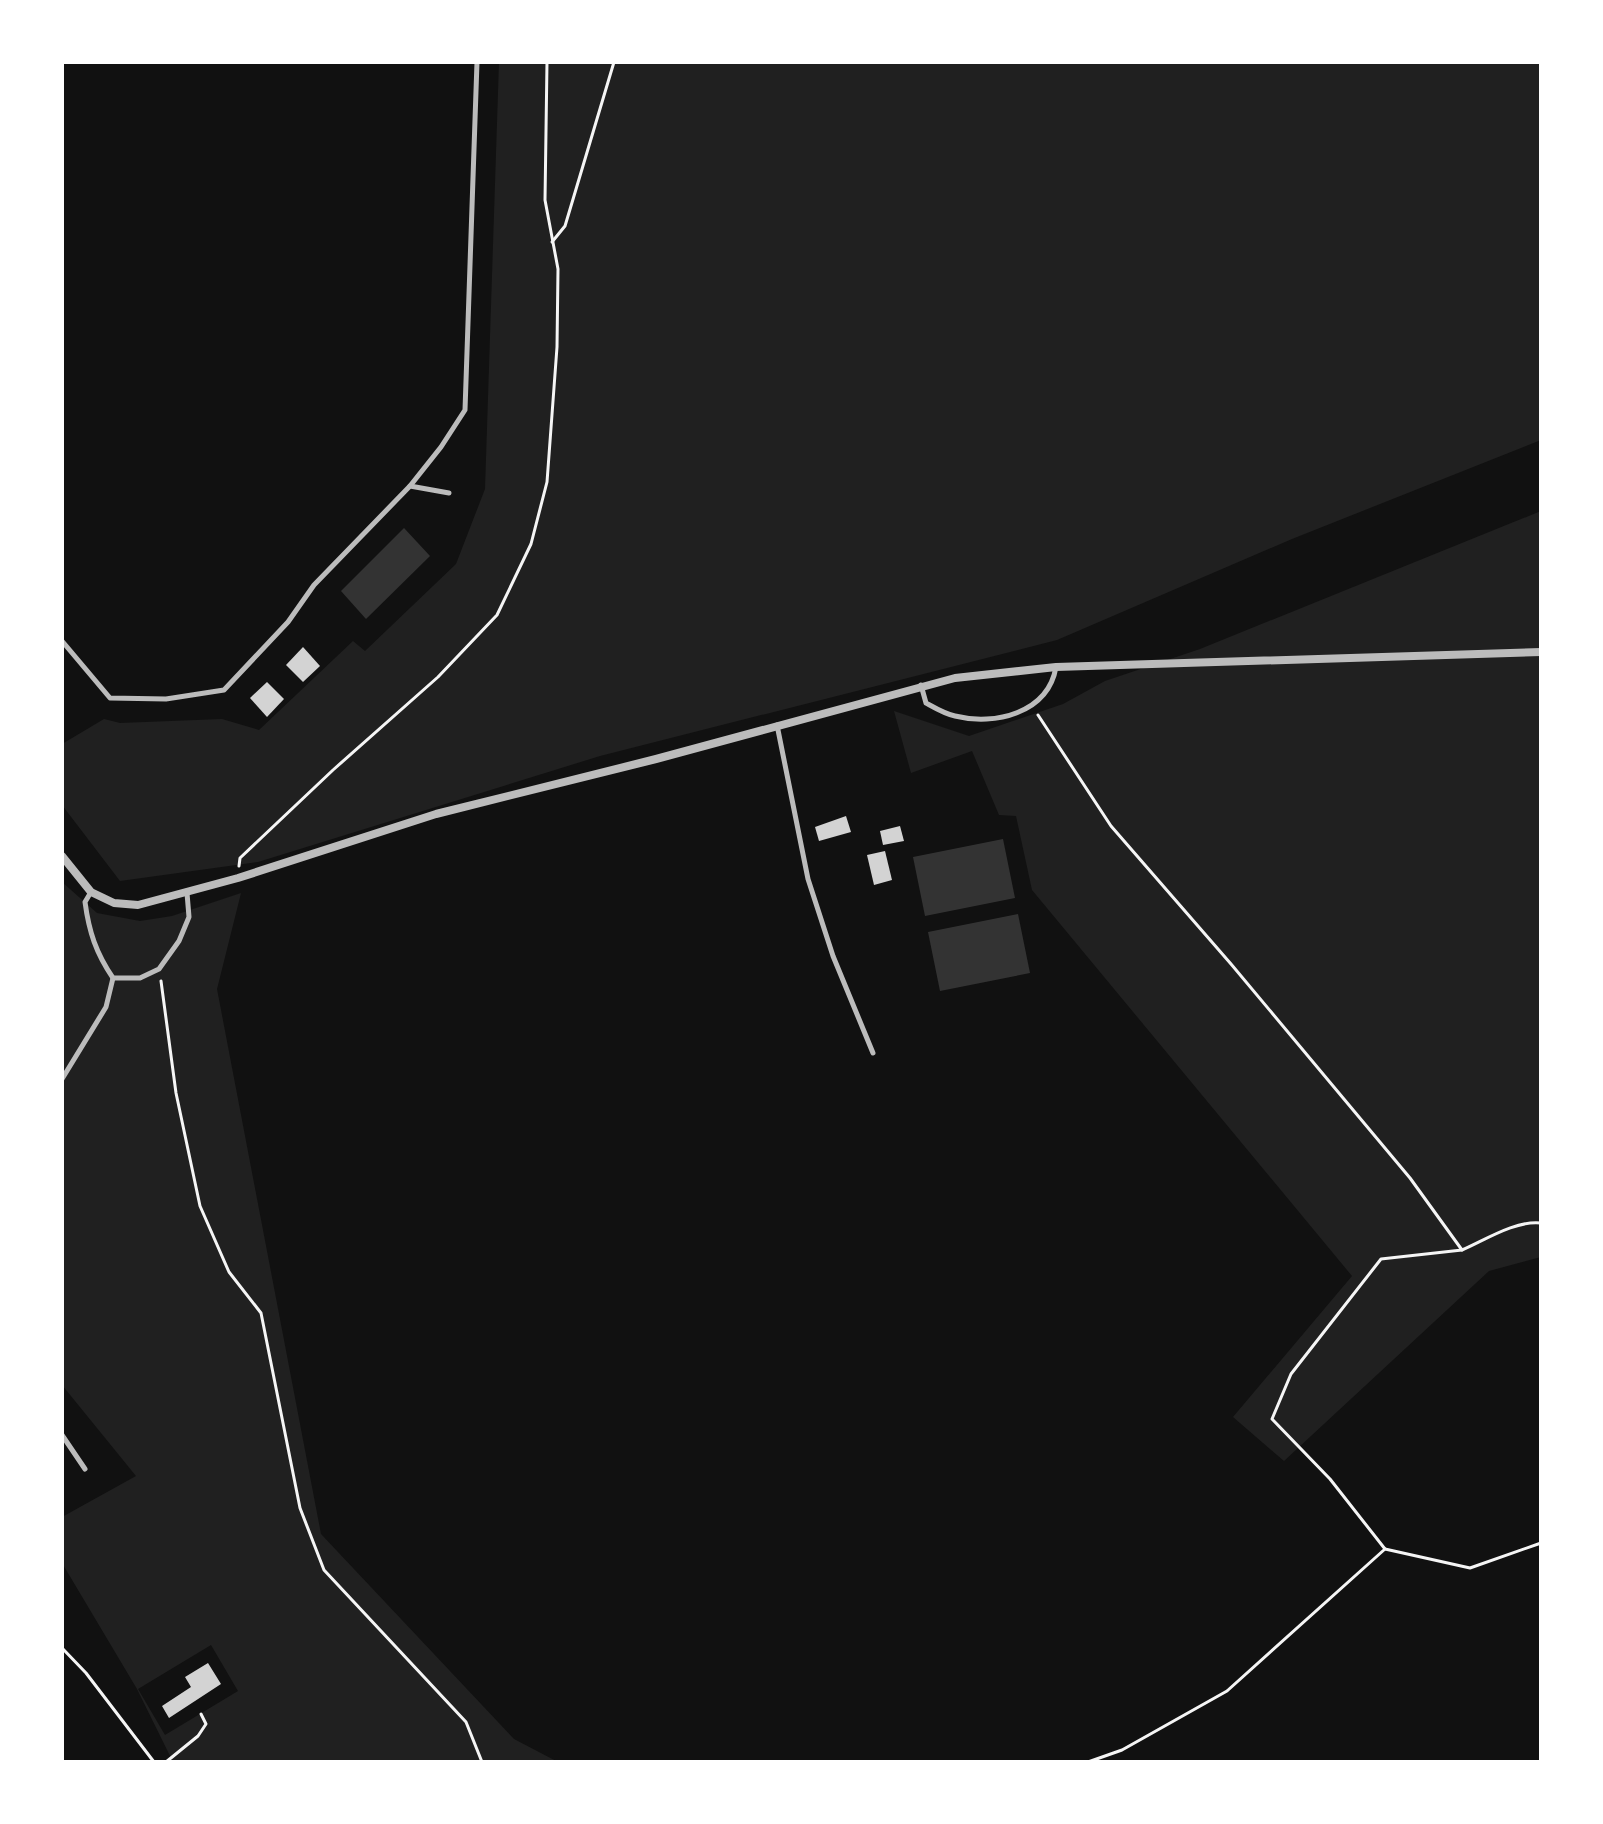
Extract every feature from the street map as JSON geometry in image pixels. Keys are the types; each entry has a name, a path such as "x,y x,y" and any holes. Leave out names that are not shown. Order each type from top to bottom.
{"street":[{"path":"62,856 91,892 114,903 138,905 238,878 436,814 656,759 921,685 991,672 1056,667 1541,652"}],"lane":[{"path":"62,641 110,698 166,699 224,690 288,622 314,585 410,486 441,447 465,410 477,62"},
{"path":"410,486 449,493"},
{"path":"921,685 926,703 953,716 988,719 1033,708 1053,683 1056,667"},
{"path":"777,724 808,879 833,956 873,1053"},
{"path":"62,1079 106,1007 113,978 100,959 90,935 85,902 91,892"},
{"path":"113,978 140,978 159,969 179,941 189,917 187,893"},
{"path":"62,1435 85,1469"}],"path":[{"path":"238,878 240,858 438,677 497,615 531,544 547,482 557,347 558,269 545,200 547,62"},
{"path":"552,242 565,226 614,62"},
{"path":"1033,708 1111,826 1410,1178 1462,1250"},
{"path":"159,969 176,1093 200,1206 229,1272 261,1313 300,1508 324,1570 466,1722 482,1762"},
{"path":"1541,1223 1533,1222 1462,1250 1381,1259 1291,1374 1272,1419 1330,1479 1385,1549 1470,1568 1541,1543"},
{"path":"1088,1762 1122,1750 1227,1691 1385,1549"},
{"path":"62,1648 86,1673 154,1762"},
{"path":"166,1762 198,1736 206,1724 201,1714"}],"shaded area":[{"path":"499,62 1541,62 1541,440 1292,539 1057,640 600,756 258,862 120,881 62,805 62,744 104,719 120,723 222,719 259,730 353,641 365,651 456,564 485,489"},
{"path":"1541,511 1541,1257 1489,1271 1284,1461 1233,1417 1352,1276 1032,890 1016,816 999,815 972,751 911,773 894,711 969,736 1063,704 1105,681 1200,649"},
{"path":"404,528 430,556 366,619 341,591"},
{"path":"1003,839 1015,898 925,916 913,857"},
{"path":"62,882 97,913 140,921 172,916 241,893 217,989 321,1534 514,1739 558,1762 173,1762 137,1689 62,1563 62,1517 136,1476 62,1385","holes":["211,1645 238,1691 165,1735 138,1689"]},
{"path":"1018,914 1030,973 940,991 928,932"}],"building":[{"path":"303,647 320,666 303,682 286,665"},
{"path":"267,682 284,699 267,717 250,698"},
{"path":"846,816 851,832 819,841 815,827"},
{"path":"900,826 904,841 883,845 880,831"},
{"path":"885,851 892,880 874,885 867,855"},
{"path":"208,1663 221,1684 169,1718 162,1706 191,1687 185,1677"}]}
